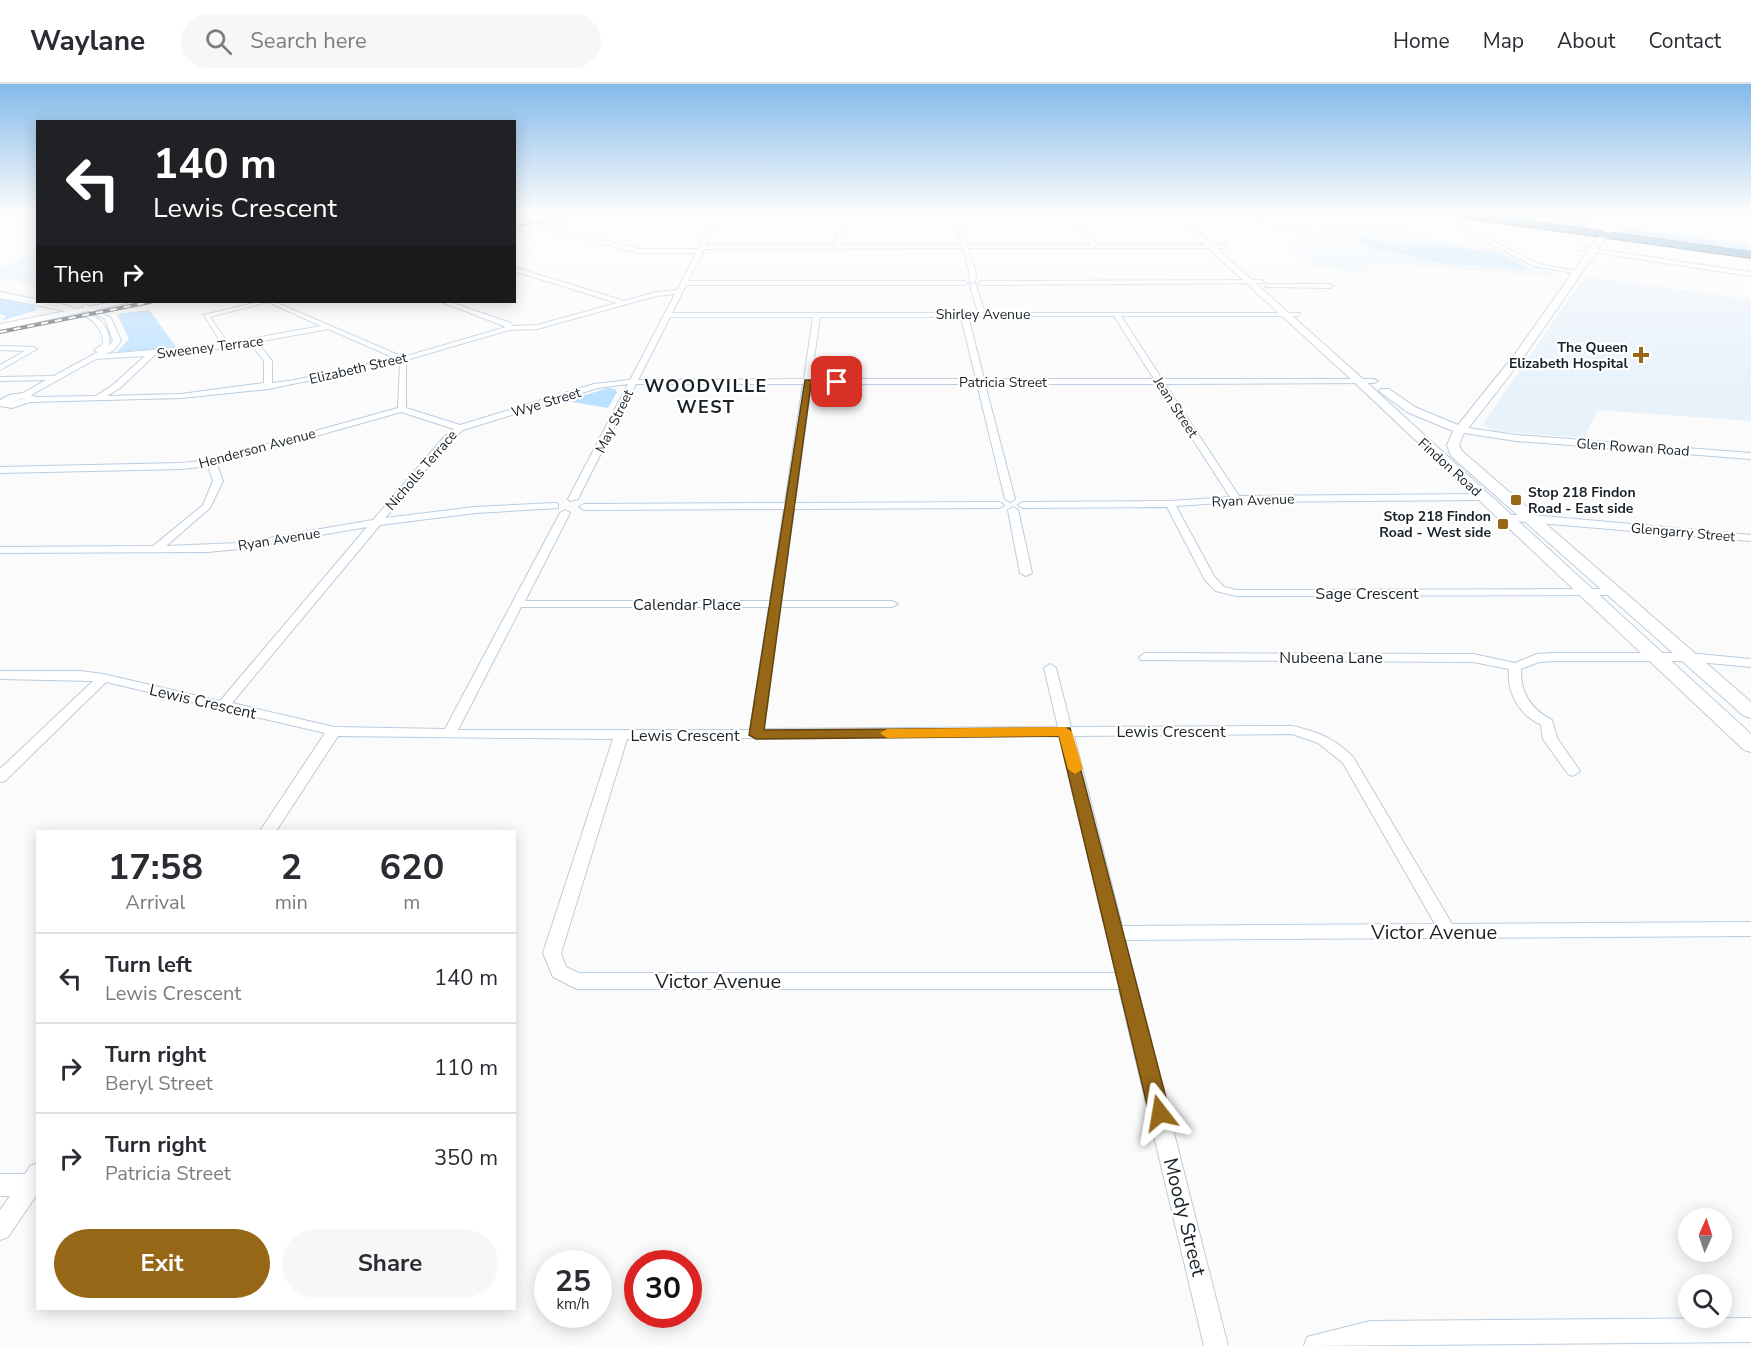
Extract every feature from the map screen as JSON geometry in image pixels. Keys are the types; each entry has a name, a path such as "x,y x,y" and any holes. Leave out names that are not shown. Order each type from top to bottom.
{"main road":[{"name":"Findon Road","path":"1238,273 1359,381 1751,745"},
{"name":"Findon Road","path":"1252,273 1409,410 1452,427 1456,453 1751,712"},
{"path":"1438,456 1435,438 1452,427 1518,356 1577,273"},
{"path":"0,286 36,294"},
{"path":"0,295 36,301"},
{"path":"0,326 43,311 47,303 81,309"},
{"path":"0,326 102,303"},
{"path":"14,321 119,303"},
{"path":"1452,427 1477,389"},
{"path":"1389,409 1452,427"}],"street":[{"path":"527,273 624,303"},
{"name":"May Street","path":"573,499 689,273"},
{"path":"973,273 970,283 982,314"},
{"path":"684,283 1248,282 1330,286"},
{"name":"Elizabeth Street","path":"27,398 97,399 181,396 268,387 349,372 509,328 537,327 656,294 678,292"},
{"path":"227,346 206,316 260,303"},
{"path":"273,303 402,359 404,365 402,409"},
{"path":"448,303 507,323 509,328"},
{"path":"3,404 27,398 55,378 94,355 111,348 117,341 110,320 81,309"},
{"path":"81,309 99,322 108,342 94,355"},
{"name":"Jean Street","path":"1116,314 1236,499"},
{"name":"Shirley Avenue","path":"667,315 1298,314"},
{"path":"756,735 817,315"},
{"path":"964,315 1015,505 1026,573"},
{"name":"Sweeney Terrace","path":"94,355 152,354 227,346 328,327"},
{"path":"253,342 268,361 268,387"},
{"path":"0,348 33,349 0,368"},
{"path":"97,399 116,387 152,354"},
{"path":"0,379 55,378"},
{"name":"Patricia Street","path":"633,382 1374,381"},
{"name":"Wye Street","path":"460,429 597,386 633,382"},
{"name":"Nicholls Terrace","path":"402,409 460,429"},
{"name":"Henderson Avenue","path":"0,470 181,466 212,463 402,409"},
{"name":"Glen Rowan Road","path":"1452,427 1516,438 1751,456"},
{"name":"Nicholls Terrace","path":"223,705 446,440 460,429"},
{"path":"155,550 207,506 218,482 212,463"},
{"name":"Ryan Avenue","path":"1015,505 1170,504 1236,499 1484,497"},
{"path":"449,734 518,604 563,501 573,499 584,502 584,507"},
{"name":"Sage Crescent","path":"1170,504 1209,578 1221,589 1236,593 1614,592"},
{"path":"560,509 576,511 584,507 999,505 1005,509 1015,505"},
{"name":"Ryan Avenue","path":"0,550 155,550 239,546 434,513 476,509 560,509"},
{"name":"Glengarry Street","path":"1507,518 1532,518 1751,538"},
{"name":"Calendar Place","path":"518,604 892,604"},
{"name":"Nubeena Lane","path":"1146,657 1473,658 1515,667"},
{"path":"1573,771 1550,739 1547,723 1531,714 1520,699 1515,688 1515,667 1537,658 1553,657 1688,657 1751,663"},
{"name":"Moody Street","path":"1050,668 1216,1346"},
{"name":"Lewis Crescent","path":"0,675 80,675 103,678 334,731 449,734 756,735 1292,730 1316,735 1336,746 1348,760 1448,932"},
{"path":"0,777 103,678"},
{"path":"269,830 334,731"},
{"name":"Victor Avenue","path":"621,735 552,952 559,972 577,981 1127,981"},
{"name":"Victor Avenue","path":"1116,933 1751,929"},
{"path":"0,1185 34,1179"},
{"path":"0,1230 34,1179"},
{"path":"1316,1346 1371,1333 1751,1330"}],"shaded area":[{"path":"0,273 36,273 36,285 0,278"},
{"path":"1504,273 1555,273 1552,277"},
{"name":"The Queen Elizabeth Hospital","path":"1585,276 1751,300 1751,421 1598,410 1584,438 1495,431 1482,425"},
{"path":"0,298 36,307 35,311 0,321 7,316 0,314"},
{"path":"149,310 177,348 117,352 129,339 117,314"},
{"path":"608,388 615,389 617,392 608,408 566,401"}],"railway":[{"path":"0,332 145,303"}],"slow traffic":[{"path":"887,733 1065,732 1075,769"}],"place":[{"name":"The Queen Elizabeth Hospital","path":"1641,355"},
{"name":"Stop 218 Findon Road - East side","path":"1516,500"},
{"name":"Stop 218 Findon Road - West side","path":"1503,524"}],"district":[{"name":"WOODVILLE WEST","path":"706,396"}],"route":[{"path":"837,382 807,382 756,735 1065,732 1160,1113"}]}
